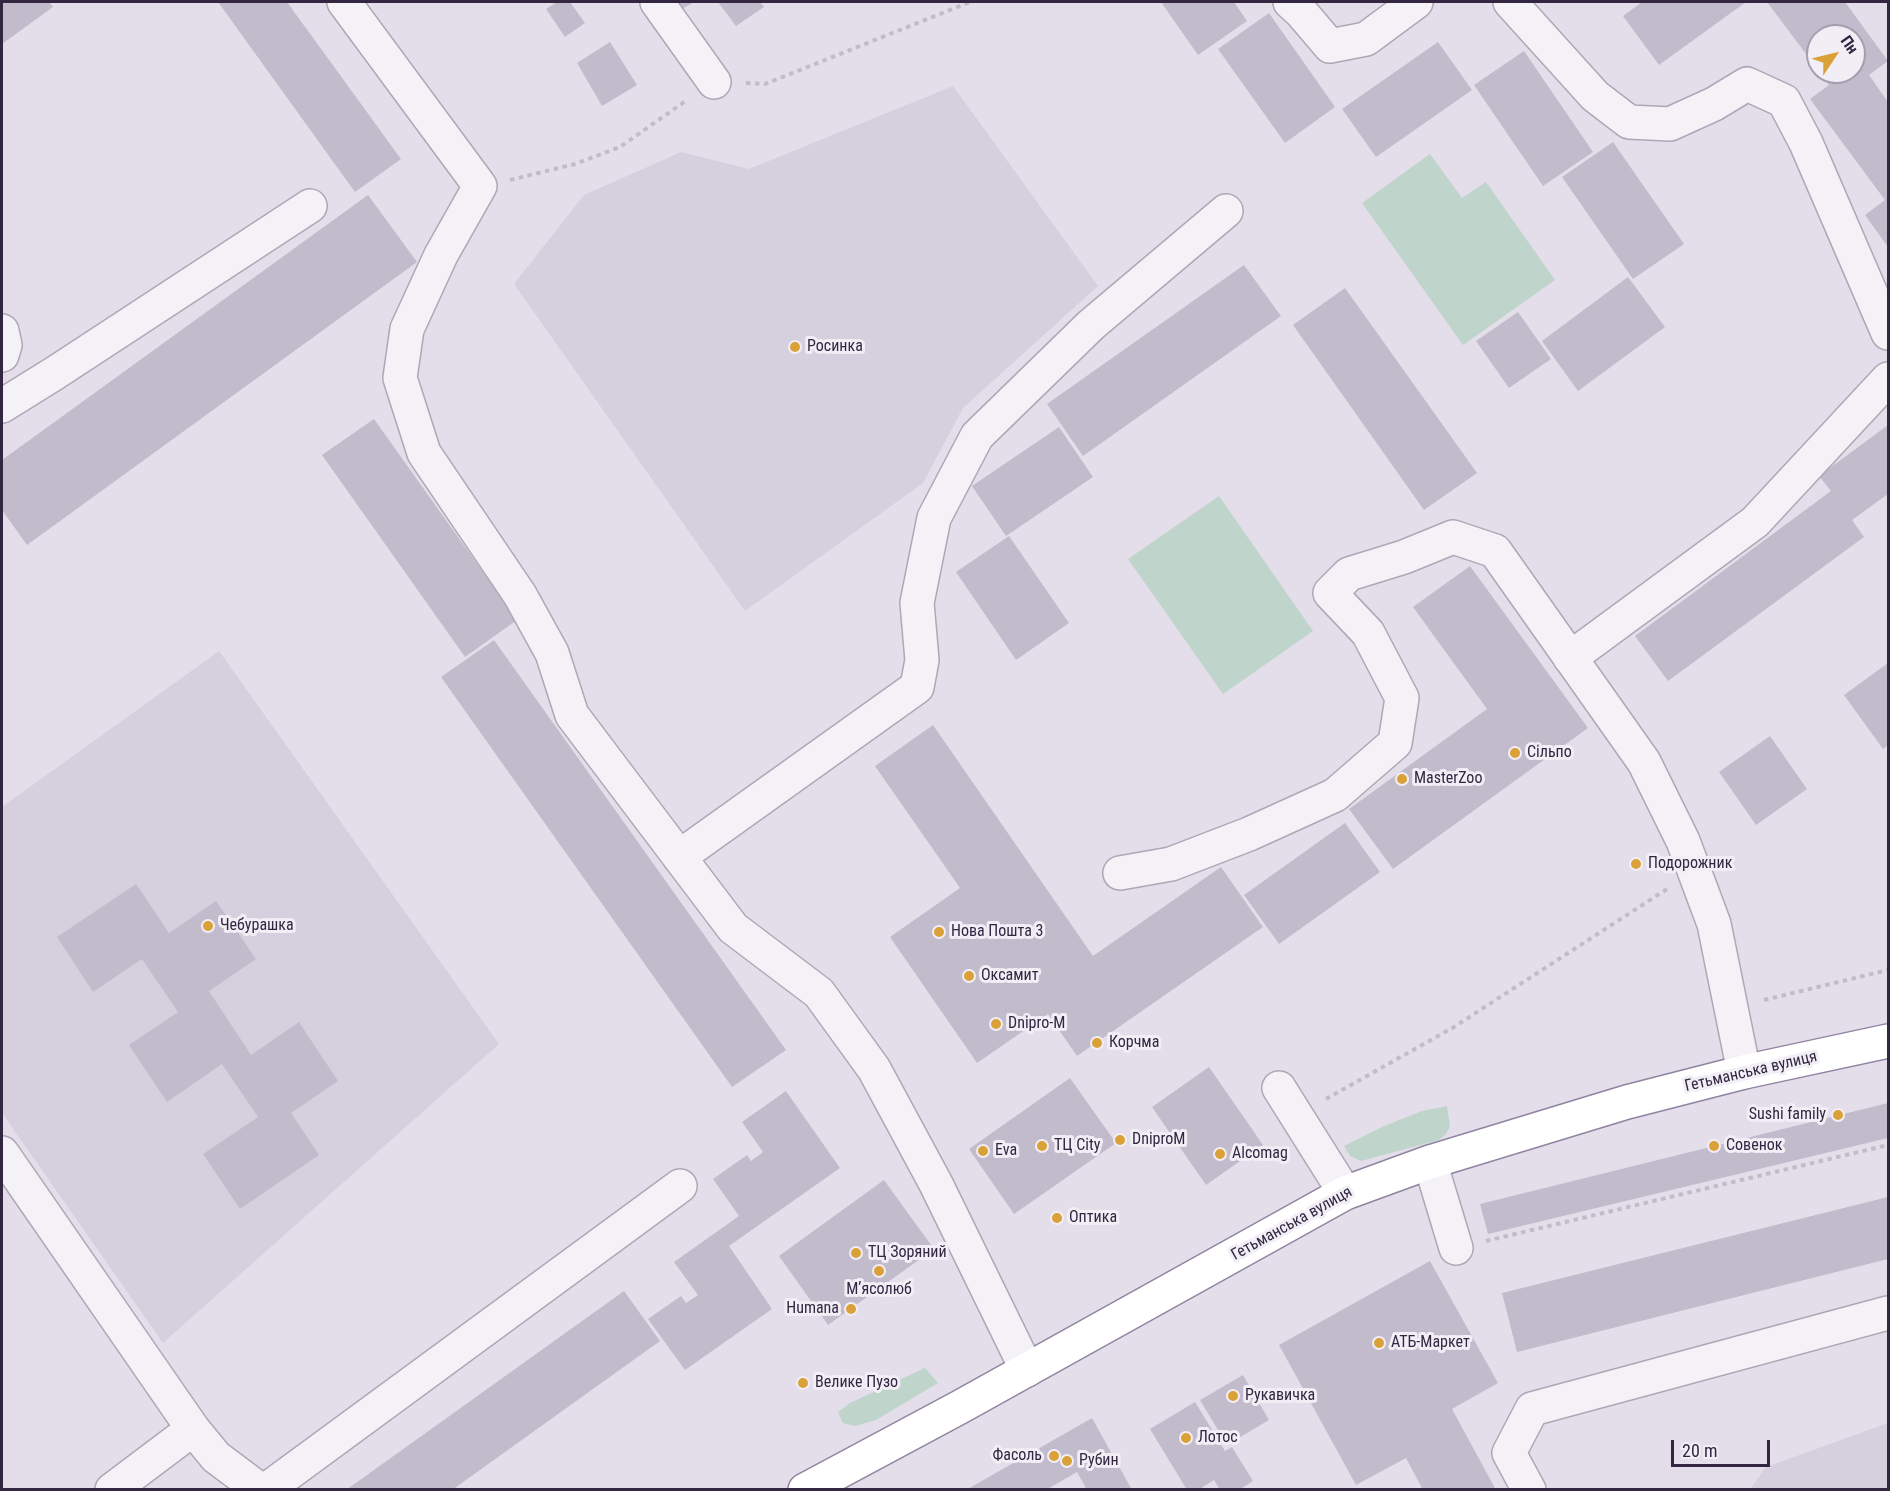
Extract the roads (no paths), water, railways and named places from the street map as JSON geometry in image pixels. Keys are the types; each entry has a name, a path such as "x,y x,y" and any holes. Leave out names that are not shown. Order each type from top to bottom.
{"highway":[{"name":"Гетьманська вулиця","path":"805,1490 1028,1370 1345,1193 1430,1162 1616,1106 1744,1072 1888,1041"}],"street":[{"path":"344,2 480,186 441,255 407,329 400,378 424,453 520,595 552,653 572,715 733,928 819,993 874,1069 936,1184 1028,1370"},
{"path":"657,2 714,82"},
{"path":"1290,2 1330,46 1366,39 1416,2"},
{"path":"1510,2 1595,96 1629,122 1670,124 1714,104 1747,84 1784,101 1842,225 1888,333"},
{"path":"2,406 310,207"},
{"path":"679,857 917,687 922,660 917,603 934,518 977,436 1090,325 1226,211"},
{"path":"2,331 5,345 2,355"},
{"path":"1570,658 1755,522 1888,380"},
{"path":"1120,873 1171,864 1249,834 1335,795 1395,743 1402,698 1368,633 1330,593 1349,574 1404,557 1453,537 1495,551 1644,762 1683,841 1714,924 1744,1072"},
{"path":"1279,1088 1345,1193"},
{"path":"2,1153 193,1429 216,1457 260,1490"},
{"path":"1430,1162 1456,1248"},
{"path":"266,1490 680,1185"},
{"path":"1528,1490 1509,1453 1532,1409 1888,1314"},
{"path":"112,1490 193,1429"}],"place":[{"name":"Росинка","path":"795,347"},
{"name":"Сільпо","path":"1515,753"},
{"name":"MasterZoo","path":"1402,779"},
{"name":"Подорожник","path":"1636,864"},
{"name":"Чебурашка","path":"208,926"},
{"name":"Нова Пошта 3","path":"939,932"},
{"name":"Оксамит","path":"969,976"},
{"name":"Dnipro-M","path":"996,1024"},
{"name":"Корчма","path":"1097,1043"},
{"name":"Sushi family","path":"1838,1115"},
{"name":"DniproM","path":"1120,1140"},
{"name":"ТЦ City","path":"1042,1146"},
{"name":"Совенок","path":"1714,1146"},
{"name":"Eva","path":"983,1151"},
{"name":"Alcomag","path":"1220,1154"},
{"name":"Оптика","path":"1057,1218"},
{"name":"ТЦ Зоряний","path":"856,1253"},
{"name":"Мʼясолюб","path":"879,1271"},
{"name":"Humana","path":"851,1309"},
{"name":"АТБ-Маркет","path":"1379,1343"},
{"name":"Велике Пузо","path":"803,1383"},
{"name":"Рукавичка","path":"1233,1396"},
{"name":"Лотос","path":"1186,1438"},
{"name":"Фасоль","path":"1054,1456"},
{"name":"Рубин","path":"1067,1461"}]}
